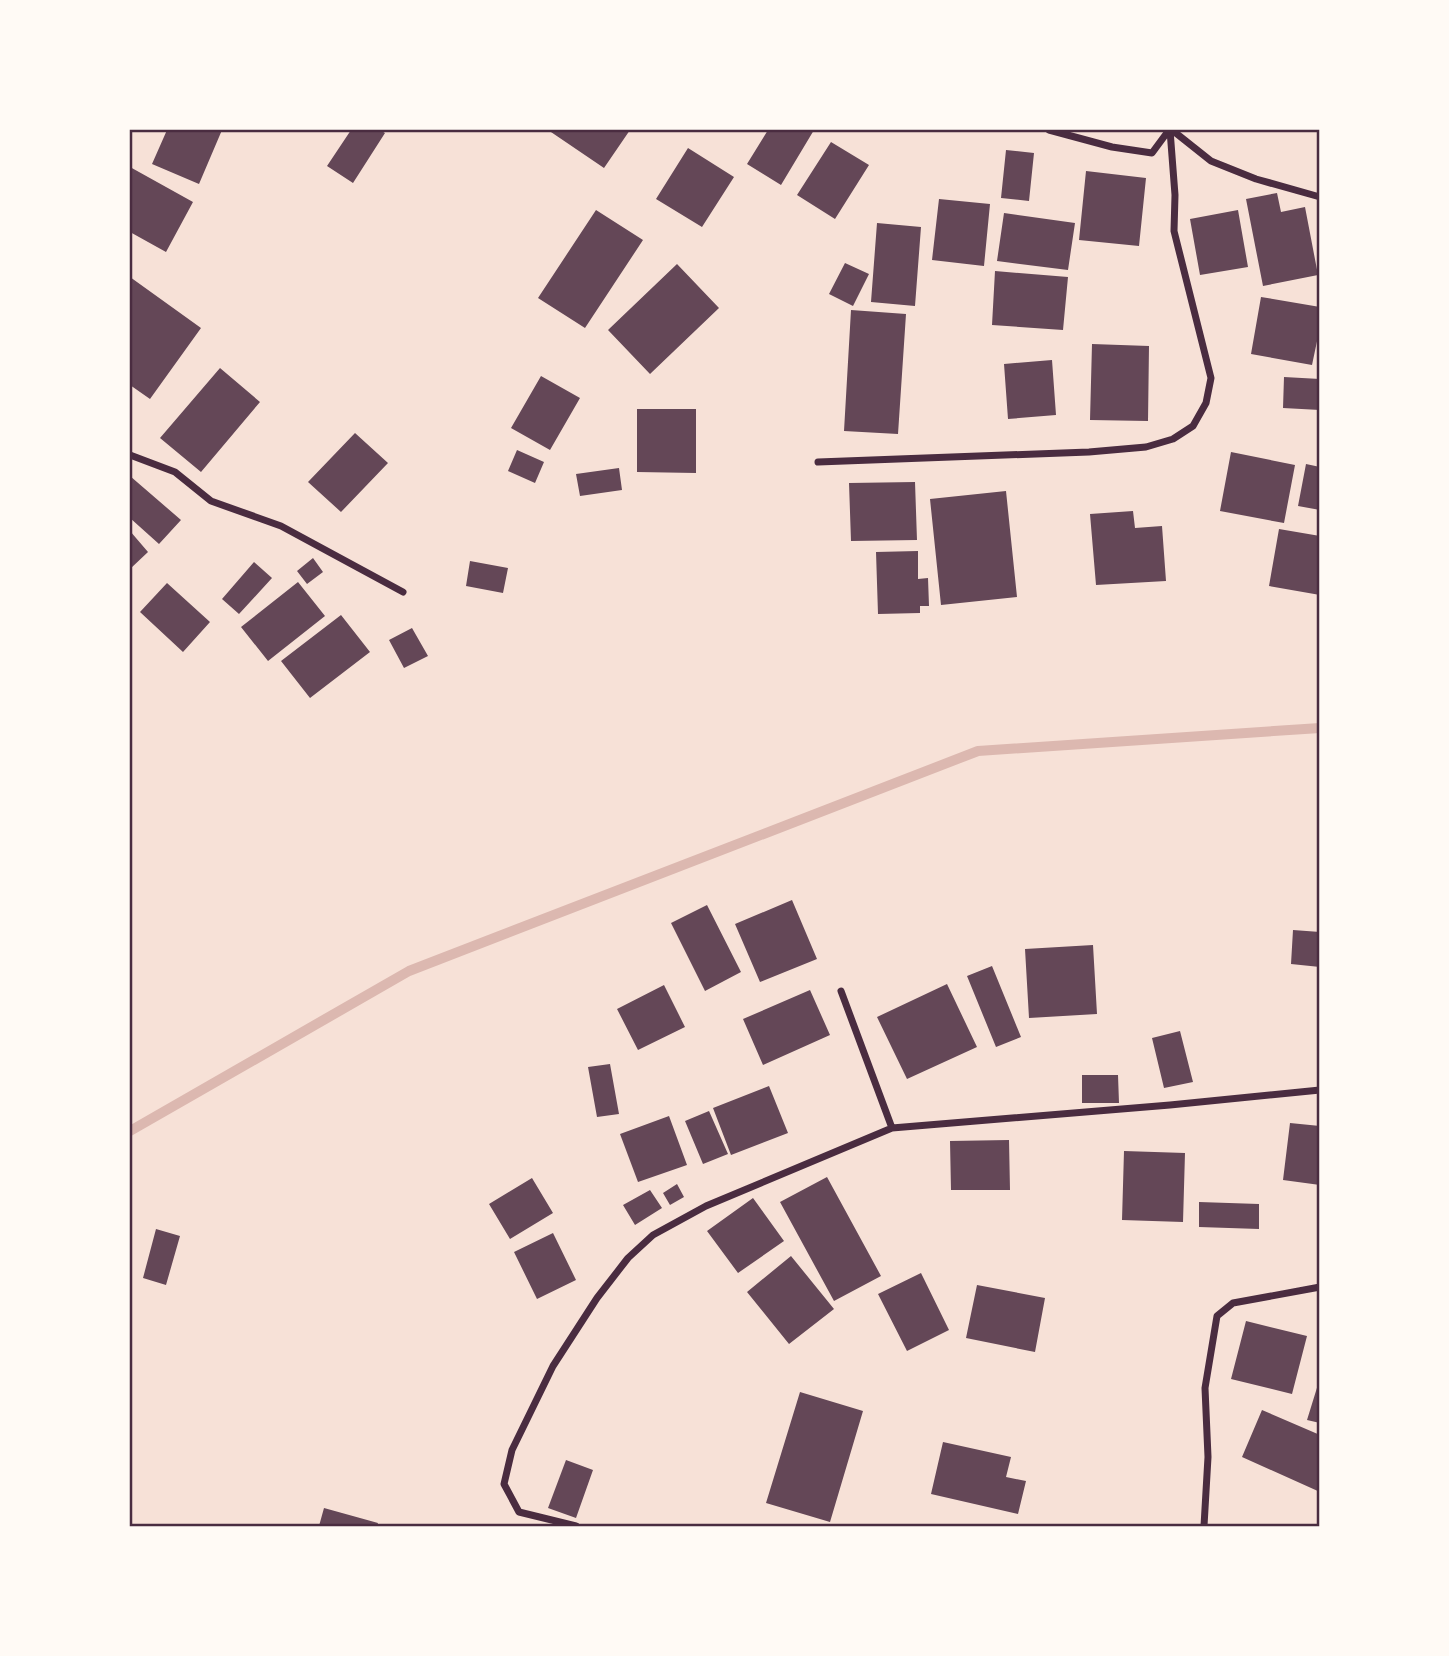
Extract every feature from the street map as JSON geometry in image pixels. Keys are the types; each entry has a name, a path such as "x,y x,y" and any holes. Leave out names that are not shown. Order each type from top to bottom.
{"street":[{"path":"1049,130 1112,147 1152,153 1170,130"},
{"path":"1170,130 1211,161 1256,179 1320,197"},
{"path":"818,462 1089,452 1146,447 1173,439 1193,426 1206,403 1211,378 1174,231 1175,195 1170,130"},
{"path":"130,455 175,472 211,501 281,526 403,592"},
{"path":"841,991 891,1128"},
{"path":"576,1527 519,1512 504,1484 512,1450 553,1366 628,1258 653,1235 706,1206 891,1128 1156,1107 1320,1090"},
{"path":"1203,1527 1208,1457 1205,1388 1217,1316 1233,1303 1320,1287"}],"building":[{"path":"167,130 222,130 199,184 152,164"},
{"path":"351,130 380,130 385,133 353,183 327,166"},
{"path":"548,130 630,130 604,168"},
{"path":"768,130 814,130 781,185 747,164"},
{"path":"831,142 869,165 835,219 797,195"},
{"path":"688,148 734,177 702,227 656,199"},
{"path":"1006,150 1034,153 1029,201 1001,198"},
{"path":"130,167 193,202 166,252 130,232"},
{"path":"1086,171 1146,178 1139,246 1079,240"},
{"path":"1277,193 1281,212 1305,207 1318,275 1263,286 1246,199"},
{"path":"939,199 990,204 984,266 932,260"},
{"path":"596,210 643,240 585,328 538,298"},
{"path":"1238,210 1248,267 1200,275 1190,219"},
{"path":"1004,213 1075,223 1068,270 997,261"},
{"path":"877,223 921,227 915,306 871,302"},
{"path":"845,263 869,274 853,306 829,294"},
{"path":"677,264 719,308 650,374 608,330"},
{"path":"995,271 1068,277 1063,330 992,325"},
{"path":"130,277 201,328 150,399 130,385"},
{"path":"1261,297 1320,307 1320,327 1312,365 1251,354"},
{"path":"851,310 906,314 898,434 844,431"},
{"path":"1092,344 1149,346 1148,421 1090,420"},
{"path":"1052,360 1056,415 1008,419 1004,364"},
{"path":"220,368 260,402 201,472 160,438"},
{"path":"541,376 580,398 550,450 511,428"},
{"path":"1284,377 1320,379 1320,410 1283,408"},
{"path":"637,409 696,409 696,473 637,472"},
{"path":"355,433 388,463 341,512 308,482"},
{"path":"517,450 544,462 535,483 508,471"},
{"path":"1231,452 1295,465 1284,523 1220,511"},
{"path":"1306,464 1320,467 1320,510 1298,506"},
{"path":"619,468 622,490 580,496 576,474"},
{"path":"130,476 181,520 159,544 130,518"},
{"path":"915,482 917,540 851,541 849,483"},
{"path":"1006,491 1017,597 941,605 930,499"},
{"path":"1133,511 1135,528 1162,526 1166,581 1096,585 1090,514"},
{"path":"1279,529 1320,536 1320,595 1269,586"},
{"path":"130,531 148,552 130,569"},
{"path":"918,551 918,579 928,578 929,606 920,606 920,613 878,614 876,552"},
{"path":"313,558 323,572 307,584 297,571"},
{"path":"470,561 508,568 503,593 466,586"},
{"path":"254,562 272,578 239,614 222,599"},
{"path":"298,582 325,616 268,661 241,627"},
{"path":"167,583 210,622 183,652 140,612"},
{"path":"341,615 370,652 310,698 281,661"},
{"path":"412,628 428,656 404,668 389,640"},
{"path":"792,900 817,959 760,982 735,924"},
{"path":"707,905 741,972 705,991 671,923"},
{"path":"1293,930 1320,932 1320,967 1291,964"},
{"path":"1093,945 1097,1014 1029,1018 1025,949"},
{"path":"992,966 1021,1037 996,1047 967,976"},
{"path":"947,984 977,1047 907,1079 877,1017"},
{"path":"664,985 685,1027 638,1050 617,1009"},
{"path":"810,990 830,1035 763,1065 743,1019"},
{"path":"1180,1031 1193,1082 1164,1088 1152,1038"},
{"path":"610,1064 619,1114 597,1117 588,1067"},
{"path":"1082,1075 1118,1075 1119,1103 1082,1103"},
{"path":"769,1086 788,1133 731,1155 713,1108"},
{"path":"709,1111 728,1154 703,1164 685,1121"},
{"path":"669,1116 687,1165 638,1182 620,1134"},
{"path":"1290,1123 1320,1126 1320,1185 1283,1180"},
{"path":"1009,1140 1010,1190 951,1190 950,1141"},
{"path":"1124,1151 1185,1153 1183,1222 1122,1220"},
{"path":"827,1177 881,1276 834,1301 780,1202"},
{"path":"532,1178 553,1213 510,1239 489,1204"},
{"path":"677,1184 684,1197 670,1205 663,1193"},
{"path":"650,1190 662,1208 635,1225 623,1205"},
{"path":"753,1198 784,1241 738,1273 707,1231"},
{"path":"1199,1202 1259,1204 1259,1229 1199,1227"},
{"path":"156,1229 180,1236 166,1285 143,1278"},
{"path":"553,1233 576,1280 537,1299 514,1252"},
{"path":"791,1256 834,1309 789,1344 747,1292"},
{"path":"921,1273 949,1330 907,1351 878,1294"},
{"path":"977,1285 1045,1298 1035,1352 966,1338"},
{"path":"1246,1321 1307,1336 1292,1394 1231,1379"},
{"path":"1320,1378 1320,1423 1307,1420"},
{"path":"800,1392 863,1411 830,1522 766,1503"},
{"path":"1262,1410 1320,1435 1320,1492 1242,1457"},
{"path":"943,1442 1011,1457 1006,1477 1026,1481 1018,1514 931,1494"},
{"path":"566,1460 593,1470 576,1518 548,1508"},
{"path":"324,1508 378,1523 377,1526 319,1526"}],"waterway":[{"path":"130,1131 409,971 978,751 1320,728"}]}
